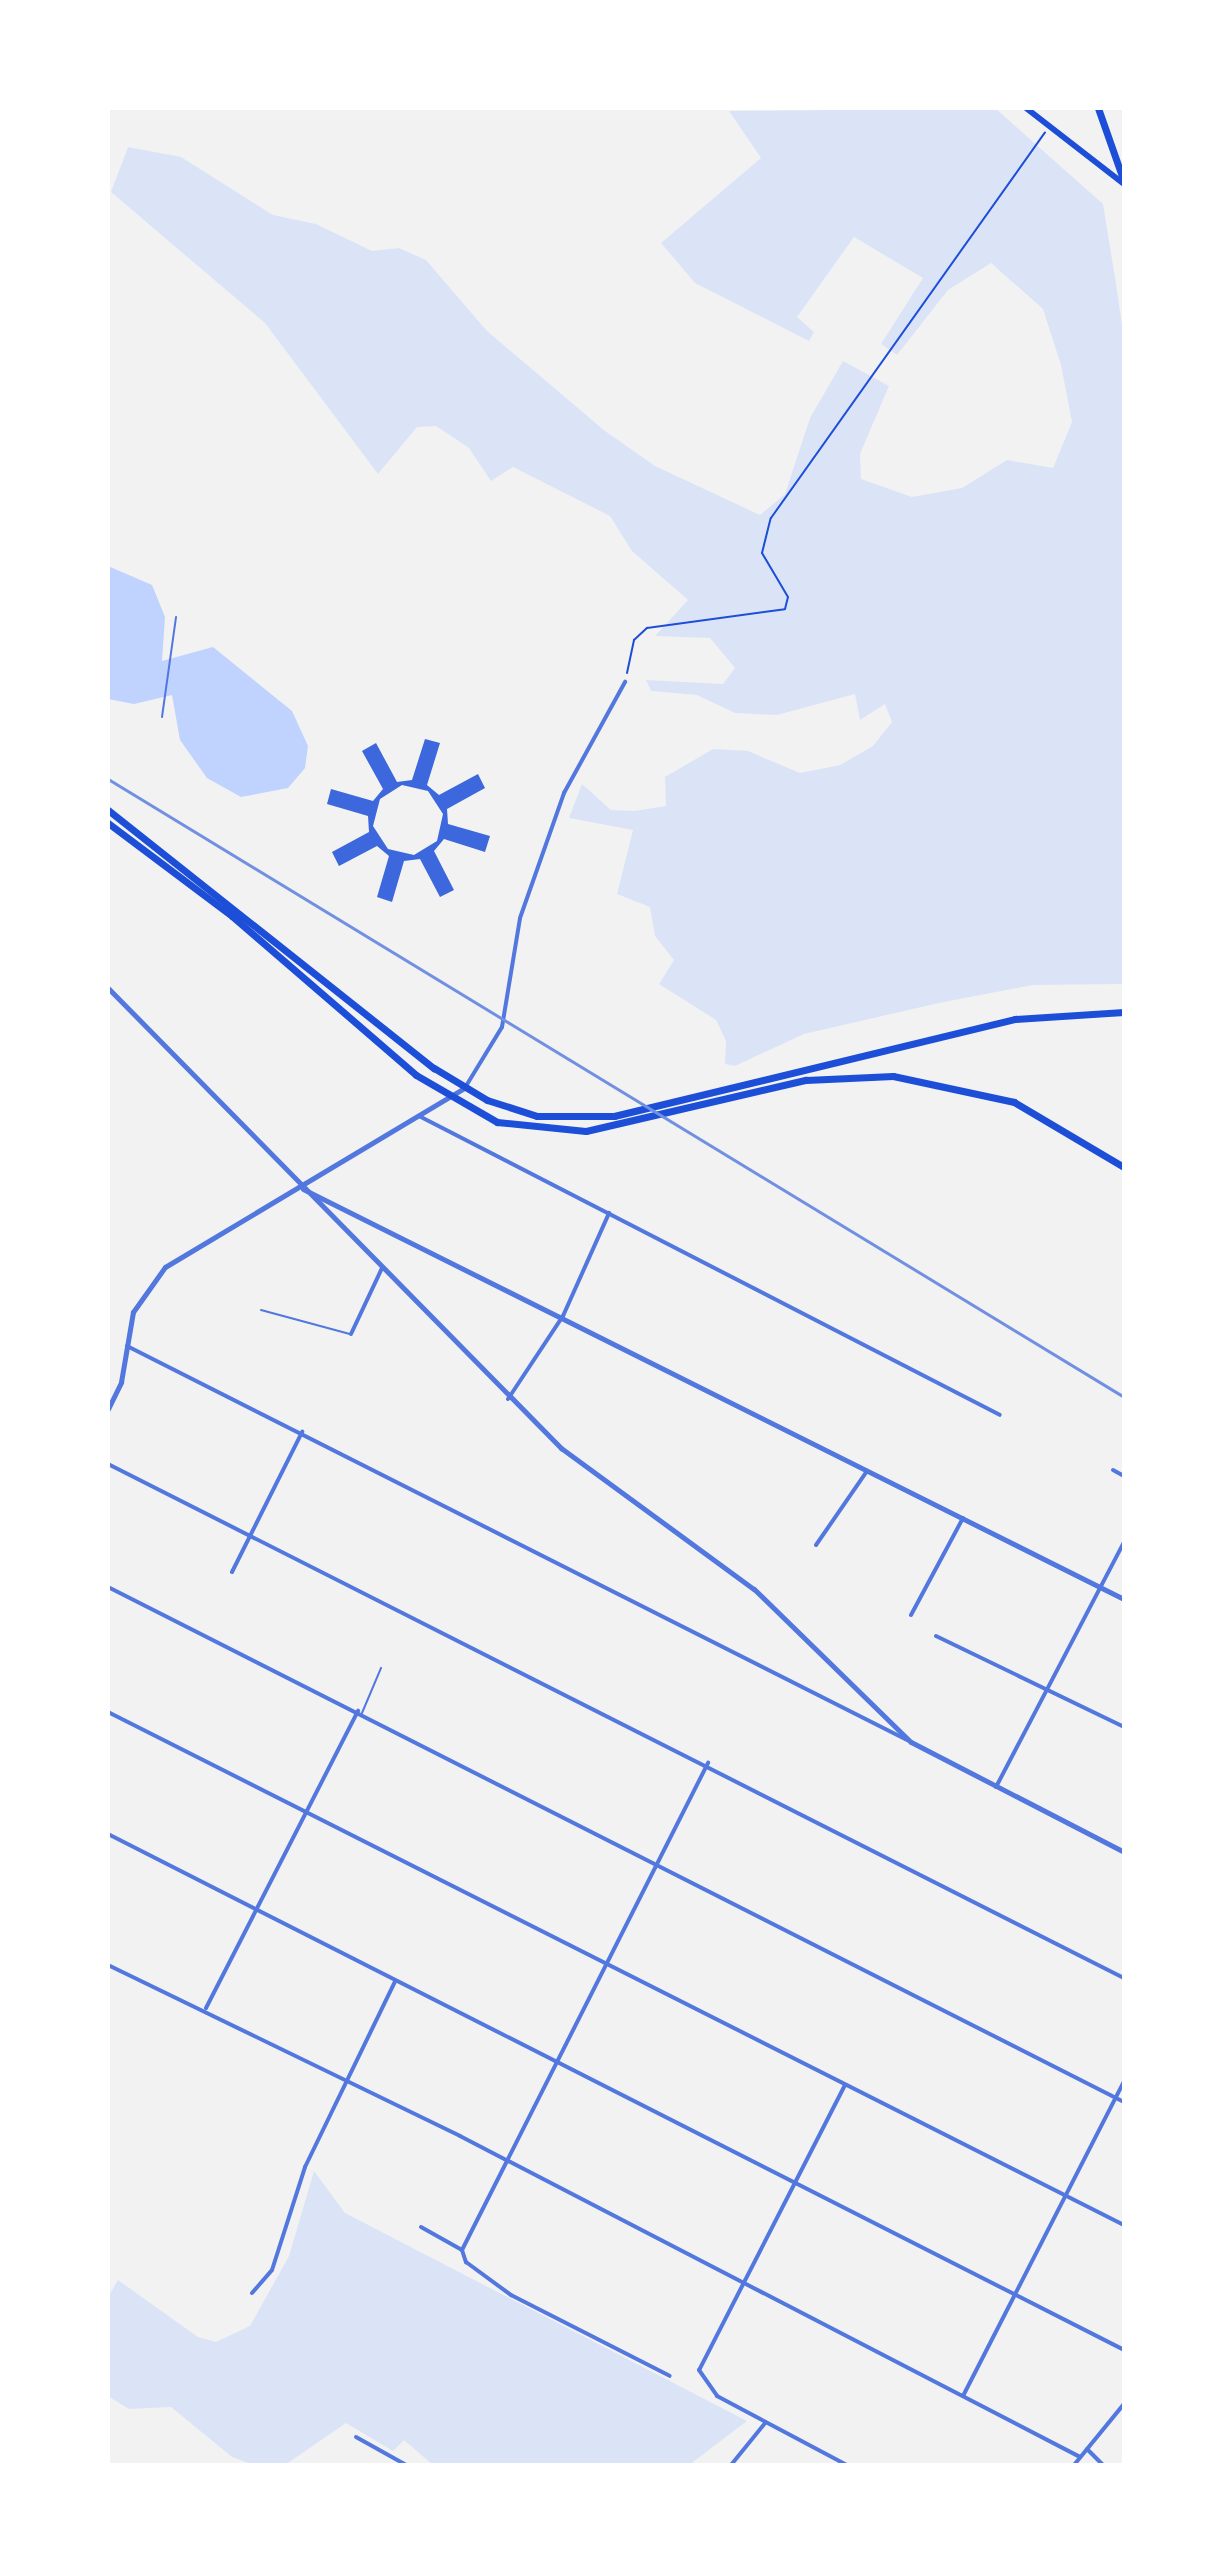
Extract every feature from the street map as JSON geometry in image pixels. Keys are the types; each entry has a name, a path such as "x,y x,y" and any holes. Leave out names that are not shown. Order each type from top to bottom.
{"highway":[{"path":"1098,108 1124,183"},
{"path":"108,810 464,1088 545,1117 626,1114 1015,1019 1124,1012"},
{"path":"108,823 446,1096 532,1130 586,1131 823,1078 919,1079 1028,1108 1124,1167"}],"main road":[{"path":"1026,108 1124,183"}],"street":[{"path":"108,1409 127,1346 133,1312 165,1267 302,1189 417,1114 464,1088 497,1041 509,995 521,916 564,793 625,682"},
{"path":"108,988 508,1399 561,1448 754,1589 911,1742"},
{"path":"417,1114 1000,1415"},
{"path":"302,1189 399,1233 1124,1599"},
{"path":"508,1399 563,1316 609,1213"},
{"path":"351,1334 382,1268"},
{"path":"127,1346 302,1432 1124,1852"},
{"path":"232,1572 302,1432"},
{"path":"108,1464 708,1763 1124,1978"},
{"path":"816,1545 868,1469"},
{"path":"1113,1470 1124,1476"},
{"path":"911,1615 963,1518"},
{"path":"996,1787 1124,1542"},
{"path":"108,1587 360,1712 1124,2102"},
{"path":"936,1636 1124,1727"},
{"path":"108,1712 1124,2225"},
{"path":"206,2008 360,1712"},
{"path":"462,2250 708,1763"},
{"path":"108,1834 1124,2350"},
{"path":"108,1965 206,2008 741,2288 1080,2457"},
{"path":"252,2293 272,2270 305,2167 395,1982"},
{"path":"963,2396 1124,2081"},
{"path":"845,2084 707,2350 700,2380 766,2422 847,2465"},
{"path":"421,2227 462,2250 511,2295 670,2376"},
{"path":"1074,2465 1124,2404"},
{"path":"731,2465 766,2422"},
{"path":"356,2437 406,2465"},
{"path":"1087,2449 1103,2465"}],"lane":[{"path":"162,717 176,617"},
{"path":"261,1310 351,1334"},
{"path":"360,1712 381,1668"}],"path":[{"path":"625,682 632,645 643,630 785,609 788,597 762,553 771,518 1049,127"}],"shaded area":[{"path":"995,108 1103,204 1116,284 1124,339 1124,984 1033,985 939,1003 804,1034 735,1066 725,1064 726,1041 716,1020 659,984 674,960 655,936 650,907 617,894 633,830 569,818 582,784 611,810 635,811 666,806 665,777 713,749 748,751 800,773 840,765 873,746 892,722 885,704 860,720 855,694 777,715 735,713 697,695 651,691 646,680 723,684 735,668 710,638 655,636 688,600 632,551 610,516 513,467 491,481 469,448 436,426 417,427 378,474 265,323 111,192 128,147 181,157 273,215 316,224 372,251 399,248 426,260 487,331 605,431 655,466 760,515 785,494 810,418 843,361 889,386 860,454 861,479 912,497 962,488 1007,460 1053,468 1072,422 1061,365 1043,309 991,263 948,290 897,355 881,344 923,278 854,237 797,317 814,332 809,341 695,283 661,243 761,158 729,111"},
{"path":"314,2171 345,2213 747,2421 689,2465 433,2465 404,2440 393,2451 346,2423 285,2465 254,2465 232,2457 171,2407 129,2409 108,2396 108,2297 118,2280 198,2337 216,2342 250,2326 289,2256"}],"water":[{"path":"108,566 152,585 165,617 162,661 213,647 292,711 308,746 305,768 288,788 241,797 207,778 180,740 172,695 134,704 108,699"}],"building":[{"path":"425,739 440,743 427,785 439,795 478,774 485,788 447,809 448,824 490,836 485,852 444,839 434,851 454,890 440,897 420,859 404,861 392,902 377,897 389,856 377,846 339,866 332,852 369,832 368,816 327,804 331,789 373,801 383,789 362,751 376,743 397,782 412,780","holes":["402,785 428,791 443,814 437,841 414,855 388,849 373,826 380,799"]}],"railway":[{"path":"108,779 1124,1397"}]}
